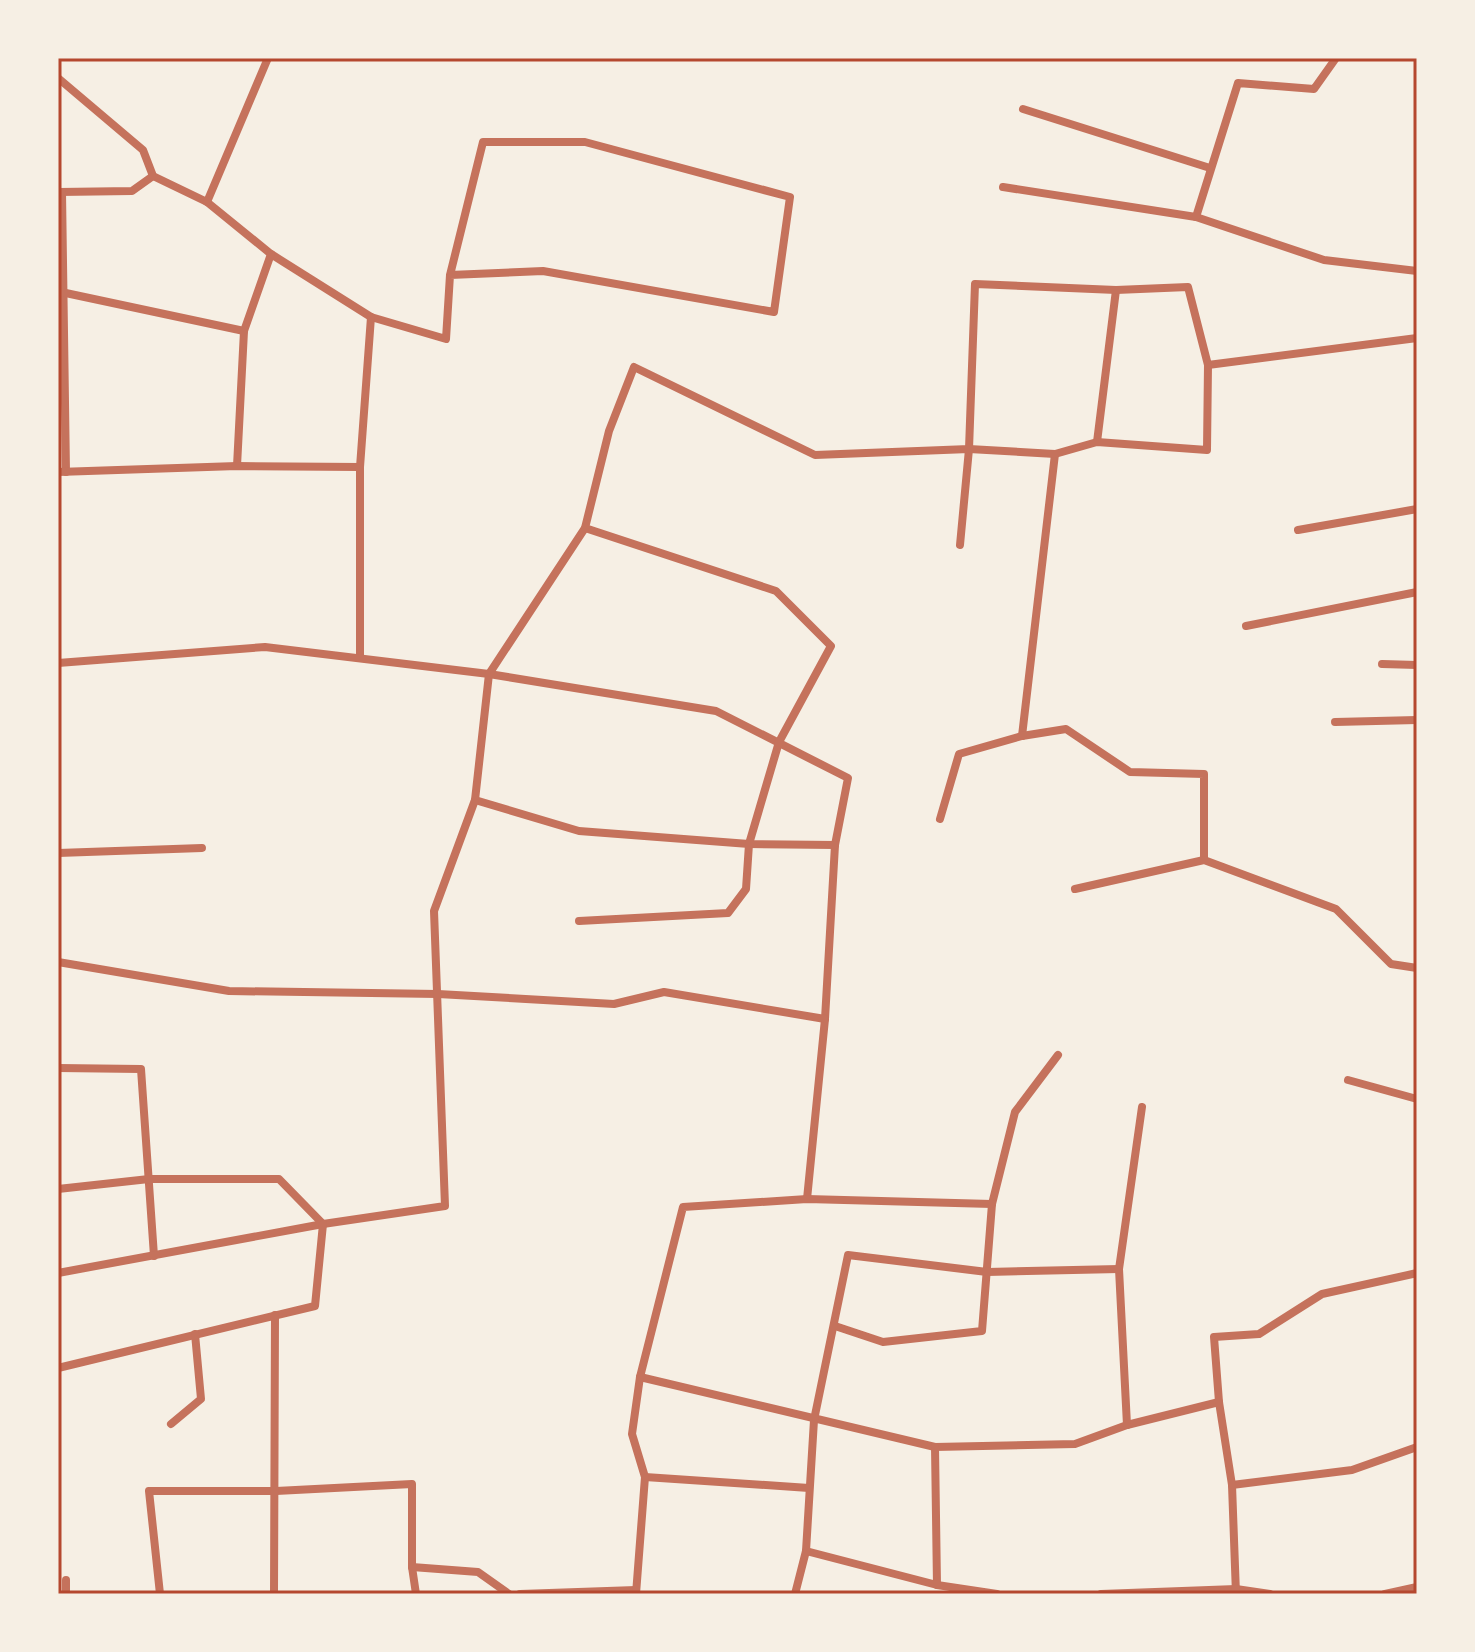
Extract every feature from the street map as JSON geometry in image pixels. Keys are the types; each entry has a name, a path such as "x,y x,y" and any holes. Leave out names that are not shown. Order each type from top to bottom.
{"street":[{"path":"207,202 268,58"},
{"path":"1196,217 1238,83 1314,89 1336,58"},
{"path":"58,78 143,150 153,176 207,202 271,254 371,317 446,339 450,275 483,142 585,142 790,197 774,312 543,271 450,275"},
{"path":"1023,109 1210,168"},
{"path":"153,176 132,191 60,192 62,472 237,466 360,467"},
{"path":"1003,187 1196,217 1324,260 1417,271"},
{"path":"237,466 244,331 271,254"},
{"path":"58,1273 323,1224 445,1206 434,911 475,800 489,674 585,528 609,431 634,367 815,455 969,449 1055,454 1097,442 1207,450 1208,365 1188,287 1116,290 975,284 969,449 960,545"},
{"path":"1097,442 1116,290"},
{"path":"61,292 244,331"},
{"path":"360,657 360,467 371,317"},
{"path":"1208,365 1417,338"},
{"path":"1022,736 1055,454"},
{"path":"1298,530 1417,509"},
{"path":"579,921 728,913 746,889 749,844 779,742 831,646 776,591 585,528"},
{"path":"1246,626 1417,592"},
{"path":"58,663 265,647 489,674 716,711 848,778 835,845 825,1019 807,1199"},
{"path":"1382,664 1417,665"},
{"path":"1335,722 1417,720"},
{"path":"940,819 959,754 1022,736 1066,729 1130,772 1204,774 1204,860"},
{"path":"475,800 579,831 749,844 835,845"},
{"path":"58,853 202,848"},
{"path":"1075,889 1204,860 1336,909 1391,964 1417,968"},
{"path":"58,962 229,991 438,994 614,1004 664,992 825,1019"},
{"path":"835,1326 883,1342 982,1331 992,1204 1015,1112 1058,1055"},
{"path":"58,1068 141,1069 154,1256"},
{"path":"1348,1080 1417,1099"},
{"path":"1127,1425 1119,1269 1142,1107"},
{"path":"58,1189 149,1179 279,1179 323,1224 315,1306 58,1368"},
{"path":"520,1594 636,1592 645,1477 632,1434 640,1377 683,1207 807,1199 992,1204"},
{"path":"795,1594 806,1551 814,1420 848,1255 987,1272 1119,1269"},
{"path":"1236,1591 1232,1485 1219,1402 1214,1337 1259,1334 1322,1294 1417,1273"},
{"path":"274,1594 275,1315"},
{"path":"171,1424 201,1399 195,1334"},
{"path":"640,1377 935,1447 1075,1444 1127,1425 1219,1402"},
{"path":"935,1447 937,1585"},
{"path":"1232,1485 1352,1470 1417,1447"},
{"path":"645,1477 809,1488"},
{"path":"160,1594 149,1491 276,1491 412,1484 412,1567 416,1594"},
{"path":"806,1551 937,1585 997,1594"},
{"path":"412,1567 478,1572 509,1594"},
{"path":"66,1580 66,1594"},
{"path":"1385,1594 1417,1587"},
{"path":"1101,1594 1236,1591 1270,1594"}]}
